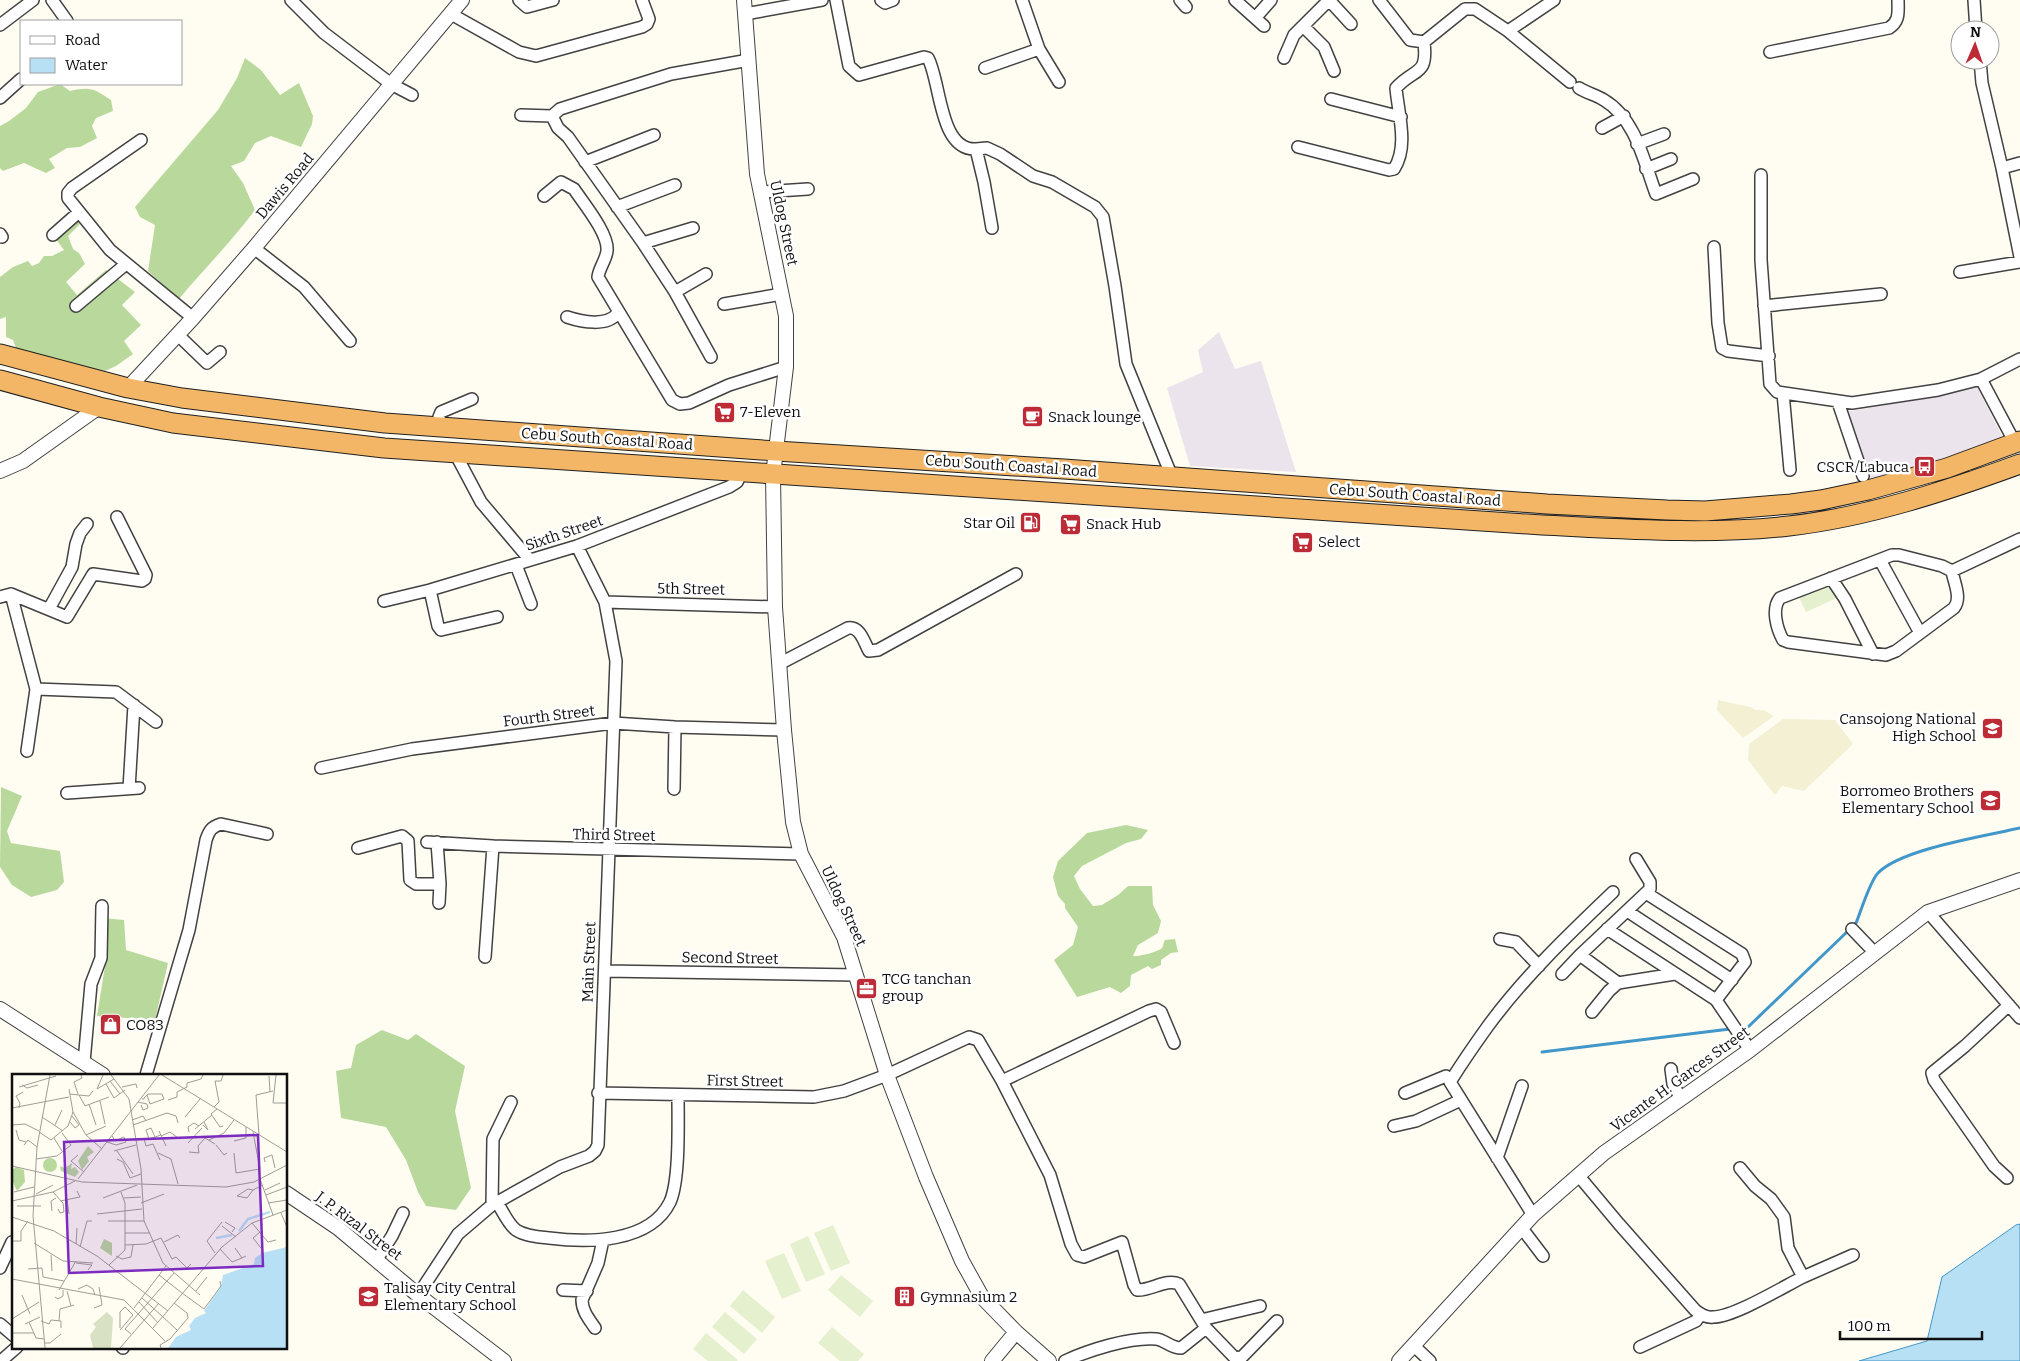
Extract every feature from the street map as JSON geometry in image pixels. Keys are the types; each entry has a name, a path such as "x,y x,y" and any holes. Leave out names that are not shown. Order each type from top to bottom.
{"highway":[{"name":"Cebu South Coastal Road","path":"0,354 128,388 182,398 385,423 1547,504 1705,511 1791,504 1868,490 1947,468 2017,442"},
{"name":"Cebu South Coastal Road","path":"0,380 98,407 173,423 384,448 1542,526 1705,531 1790,526 1874,510 1955,488 2020,464"}],"street":[{"path":"0,25 33,0"},
{"path":"52,0 66,20"},
{"path":"291,0 324,33 391,84 412,95"},
{"name":"Dawis Road","path":"128,388 178,335 254,248 462,0"},
{"path":"519,0 527,7 553,0"},
{"path":"451,14 519,52 536,56 642,27 647,24 649,19 642,0"},
{"name":"Uldog Street","path":"744,0 757,174 786,316 786,367 773,475 775,606 793,822 801,854 844,937 887,1075 926,1177 962,1261 982,1297 1016,1332 1049,1361"},
{"path":"744,14 822,0"},
{"path":"836,0 850,66 858,76 924,57 928,58 950,131 958,144 969,149 987,148 1000,154 1033,176 1052,182 1095,206 1103,217 1126,364 1172,477"},
{"path":"881,0 885,2 893,0"},
{"path":"1022,0 1039,49 1059,82"},
{"path":"1235,0 1264,26"},
{"path":"1256,17 1271,0"},
{"path":"1284,58 1294,35 1329,0 1351,24"},
{"path":"1379,0 1410,40 1424,42 1465,9 1475,9 1508,31 1574,85 1605,100 1624,116 1656,194 1693,180"},
{"path":"1508,31 1554,0"},
{"path":"1770,52 1889,28 1896,24 1898,19 1898,0"},
{"path":"1974,0 1975,20"},
{"path":"1303,26 1324,47 1334,71"},
{"path":"1298,148 1389,170 1394,169 1398,163 1401,141 1401,117 1397,108 1396,88 1424,66 1426,58 1424,42"},
{"path":"985,68 1039,49"},
{"path":"521,115 552,116 560,109 671,74 749,60"},
{"path":"1981,70 1982,83 2002,168 2015,207 2020,257"},
{"path":"0,98 20,80"},
{"path":"1331,99 1401,117"},
{"path":"552,116 558,128 568,138 675,292 711,356"},
{"path":"1602,128 1624,116"},
{"path":"1637,144 1664,134"},
{"path":"585,162 654,135"},
{"path":"141,140 68,193 68,198 110,250 193,318"},
{"path":"976,149 992,228"},
{"path":"1646,169 1671,159"},
{"path":"2002,168 2020,163"},
{"path":"1761,175 1760,219 1764,306 1770,384 1777,392 1852,403 1938,390 1981,379 2020,359"},
{"path":"544,196 561,182 567,184 574,189 598,227 606,243 607,253 599,269 598,277 672,400 680,404 689,403 729,385 786,367"},
{"path":"616,207 675,185"},
{"path":"761,192 808,189"},
{"path":"52,235 78,212"},
{"path":"642,243 693,228"},
{"path":"1714,247 1718,323 1722,348 1728,351 1769,356"},
{"path":"254,248 304,287 350,341"},
{"path":"1960,272 2020,262"},
{"path":"76,306 126,264"},
{"path":"675,292 706,274"},
{"path":"724,304 782,294"},
{"path":"1764,306 1881,294"},
{"path":"567,317 591,322 613,318 618,313"},
{"path":"178,335 207,363 220,352"},
{"path":"1981,379 2017,442"},
{"path":"1783,393 1790,470"},
{"path":"439,427 438,418 441,412 472,399"},
{"path":"1838,402 1863,476"},
{"path":"0,471 23,462 98,407"},
{"path":"455,453 482,502 530,560"},
{"name":"Sixth Street","path":"384,601 430,590 577,546 729,487 737,482 742,472"},
{"path":"6,596 49,609 64,617 69,615 93,574 142,582 146,579 146,575 117,518"},
{"path":"49,609 72,567 76,544 80,533 87,524"},
{"path":"1952,571 2020,539"},
{"name":"Main Street","path":"418,1295 458,1234 494,1203 560,1167 595,1152 598,1145 598,1093 605,971 616,661 605,602 577,546"},
{"path":"1892,555 1899,555 1942,566 1952,571 1958,597 1954,608 1896,651 1886,655 1783,640 1776,627 1776,602 1780,598 1892,555"},
{"path":"1880,560 1920,633"},
{"path":"516,565 531,604"},
{"path":"779,664 852,627 858,630 869,651 878,650 1016,574"},
{"path":"1831,578 1845,600 1873,654"},
{"path":"430,590 438,626 441,630 497,617"},
{"path":"6,596 36,689 27,751"},
{"name":"5th Street","path":"605,602 775,606"},
{"path":"36,689 116,692 156,722"},
{"path":"66,793 134,788 134,705"},
{"name":"Fourth Street","path":"321,768 412,749 613,723 784,730"},
{"path":"674,789 675,727"},
{"path":"146,1074 189,930 206,840 210,830 214,826 221,824 267,834"},
{"path":"358,848 402,836 406,838 408,841 410,880 416,884 440,884 439,903"},
{"name":"Third Street","path":"440,884 432,842 608,850 801,854"},
{"path":"485,957 493,846"},
{"path":"1562,974 1580,954 1650,890 1650,882 1636,859"},
{"name":"Vicente H. Garces Street","path":"1399,1361 1533,1215 1604,1152 1750,1050 1928,912 2020,880"},
{"path":"1533,1215 1450,1082 1489,1025 1539,966 1613,892"},
{"path":"1646,893 1742,954 1745,962 1716,1000"},
{"path":"84,1062 91,984 101,958 102,906"},
{"path":"1627,911 1732,980"},
{"path":"1928,912 2020,1018"},
{"path":"1607,929 1716,1000 1750,1050"},
{"path":"1852,929 1875,952"},
{"path":"1500,939 1516,942 1539,966"},
{"path":"1580,954 1618,983"},
{"name":"Second Street","path":"605,971 856,975"},
{"path":"1592,1012 1608,990 1618,983 1675,974"},
{"path":"2007,1178 1994,1166 1934,1080 1932,1073 2009,1006"},
{"path":"0,1009 102,1074"},
{"path":"1002,1081 1149,1010 1156,1009 1161,1012 1174,1043"},
{"name":"First Street","path":"598,1093 814,1097 844,1091 887,1075 969,1037 978,1040 1002,1081 1050,1175 1071,1244 1077,1256 1084,1257 1122,1242 1137,1290 1145,1290 1176,1282 1204,1324"},
{"path":"1671,1069 1673,1084 1681,1099"},
{"path":"1405,1093 1446,1076"},
{"path":"1497,1158 1522,1086"},
{"path":"511,1102 493,1139 494,1203 512,1226 530,1236 602,1240 632,1234 653,1222 669,1203 673,1192 678,1143 678,1095"},
{"path":"1394,1126 1416,1121 1461,1100"},
{"path":"1740,1168 1755,1186 1771,1199 1784,1217 1788,1248 1804,1277"},
{"path":"1578,1175 1625,1232 1694,1310 1701,1314 1714,1317 1728,1314 1853,1255"},
{"name":"J. P. Rizal Street","path":"288,1194 338,1228 418,1295 504,1361"},
{"path":"377,1259 392,1236 403,1213"},
{"path":"1522,1227 1543,1256"},
{"path":"595,1328 582,1307 582,1300 598,1263 602,1240"},
{"path":"0,1268 12,1244"},
{"path":"563,1290 587,1291"},
{"path":"1065,1361 1091,1351 1138,1339 1160,1340 1173,1347 1181,1348 1204,1324 1260,1306"},
{"path":"1640,1347 1696,1321 1701,1314"},
{"path":"1204,1324 1233,1357 1238,1358 1242,1357 1277,1320"},
{"path":"0,1324 12,1334"},
{"path":"992,1361 1016,1332"},
{"path":"1413,1345 1430,1361"},
{"path":"1,1361 16,1348"}],"shaded area":[{"path":"1219,332 1235,369 1261,361 1296,472 1190,466 1167,388 1203,372 1198,350"},
{"path":"1976,385 2004,440 1871,482 1845,412 1940,396"},
{"path":"1718,700 1756,710 1763,710 1774,716 1743,738 1717,710"},
{"path":"1783,719 1835,720 1853,744 1804,791 1782,786 1775,795 1748,760 1749,744"}],"green space":[{"path":"245,58 261,70 280,95 299,83 313,116 312,124 301,147 271,136 255,143 244,161 231,166 243,183 255,210 179,299 148,271 155,225 140,217 135,207 218,110 237,78"},
{"path":"57,85 61,85 70,91 92,90 101,93 111,100 113,111 96,118 92,126 97,138 80,147 67,148 49,159 55,168 46,173 24,163 3,171 0,168 0,126 26,108 38,92"},
{"path":"77,219 80,224 68,236 73,249 79,253 85,264 66,282 77,295 106,270 135,292 122,305 141,325 124,341 133,354 105,371 18,353 13,340 6,337 6,317 0,319 0,277 13,267 28,261 32,266 39,263 44,256 52,256 64,250 53,235"},
{"path":"1831,580 1839,597 1806,612 1798,595"},
{"path":"1,787 22,796 7,831 11,843 60,851 64,882 57,890 31,897 12,885 0,867"},
{"path":"1126,825 1148,830 1141,839 1126,843 1082,866 1074,876 1080,889 1093,906 1102,905 1128,886 1152,886 1153,905 1161,921 1158,933 1138,945 1133,956 1156,951 1162,948 1165,940 1175,939 1178,952 1171,953 1161,960 1161,965 1152,969 1148,966 1131,975 1130,986 1121,993 1110,987 1077,997 1054,960 1073,945 1078,927 1065,908 1065,904 1058,896 1053,877 1058,861 1087,833"},
{"path":"103,918 124,920 126,950 168,963 155,1020 97,1016 106,960"},
{"path":"382,1030 408,1040 416,1034 465,1066 455,1111 471,1188 456,1210 426,1206 418,1192 406,1160 386,1127 341,1118 336,1071 351,1068 356,1045"},
{"path":"833,1225 850,1263 831,1271 814,1233"},
{"path":"808,1236 825,1274 806,1282 790,1244"},
{"path":"784,1253 801,1291 782,1299 765,1261"},
{"path":"841,1275 873,1301 860,1317 828,1290"},
{"path":"743,1290 775,1317 762,1333 730,1306"},
{"path":"725,1312 757,1339 744,1354 712,1327"},
{"path":"832,1327 864,1354 858,1361 840,1361 818,1343"},
{"path":"706,1333 738,1360 708,1361 693,1349"}],"water":[{"path":"2020,1224 2020,1361 1859,1361 1927,1341 1942,1277"}],"waterway":[{"path":"1853,925 1856,923 1875,877 1889,865 1905,857 1944,844 2020,828"},
{"path":"1739,1029 1747,1028 1849,930"},
{"path":"1542,1052 1730,1029"}],"place":[{"name":"7-Eleven","path":"724,412"},
{"name":"Snack lounge","path":"1032,417"},
{"name":"CSCR/Labuca","path":"1925,467"},
{"name":"Star Oil","path":"1031,523"},
{"name":"Snack Hub","path":"1070,524"},
{"name":"Select","path":"1302,542"},
{"name":"Cansojong National High School","path":"1992,728"},
{"name":"Borromeo Brothers Elementary School","path":"1990,800"},
{"name":"TCG tanchan group","path":"866,988"},
{"name":"CO83","path":"110,1025"},
{"name":"Talisay City Central Elementary School","path":"368,1297"},
{"name":"Gymnasium 2","path":"904,1297"}]}
